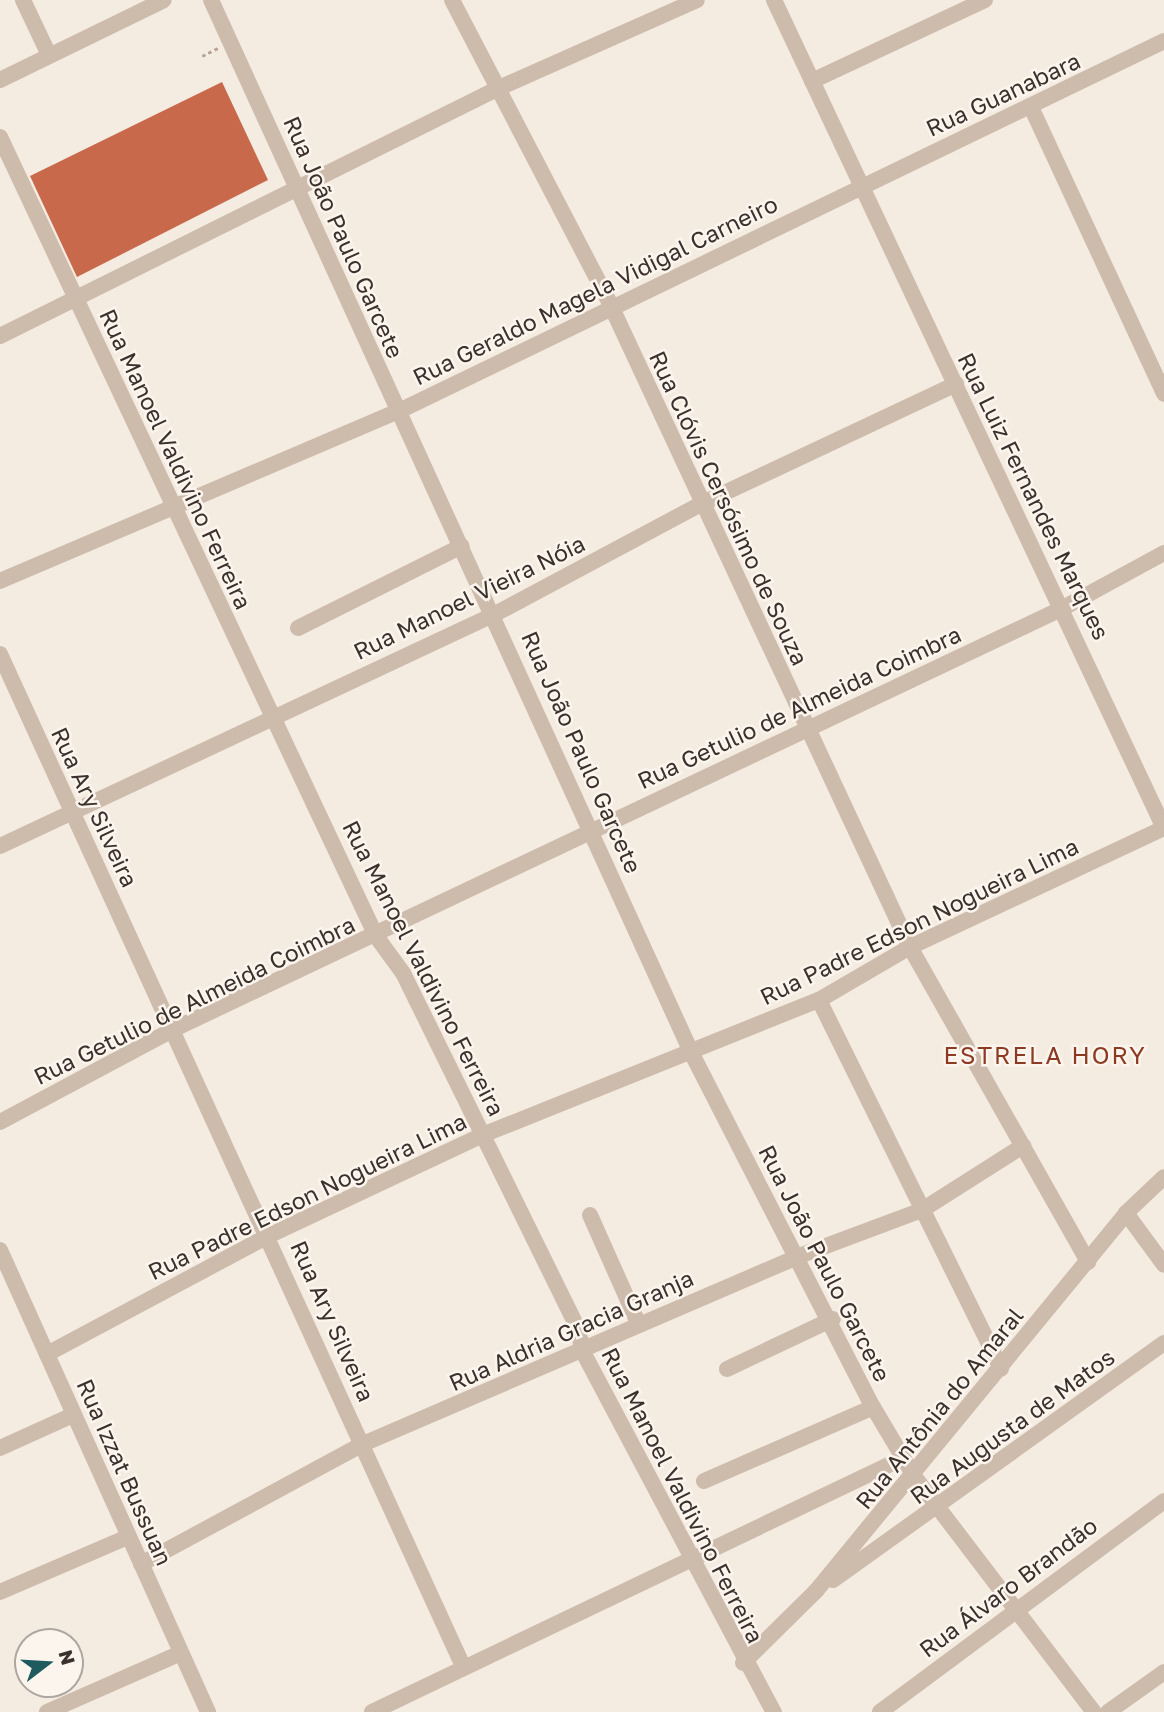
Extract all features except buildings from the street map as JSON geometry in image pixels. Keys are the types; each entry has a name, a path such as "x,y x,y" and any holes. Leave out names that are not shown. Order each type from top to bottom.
{"street":[{"path":"23,0 48,54"},
{"path":"0,80 48,54 164,0"},
{"name":"Rua João Paulo Garcete","path":"211,0 299,187 397,412 495,614 691,1052 833,1319 873,1407 914,1476 1094,1712"},
{"name":"Rua Clóvis Cersósimo de Souza","path":"452,0 501,88 612,308 909,947 1088,1262"},
{"path":"0,336 501,88 697,0"},
{"path":"774,0 860,186"},
{"path":"812,81 985,0"},
{"name":"Rua Guanabara","path":"860,186 1031,107 1164,41"},
{"path":"1031,107 1164,394"},
{"name":"Rua Manoel Valdivino Ferreira","path":"0,137 77,298 172,512 273,716 376,936 403,973 485,1134 583,1352 694,1563 743,1663 774,1712"},
{"name":"Rua Geraldo Magela Vidigal Carneiro","path":"0,581 172,512 397,412 860,186"},
{"name":"Rua Luiz Fernandes Marques","path":"860,186 1063,608 1164,828"},
{"name":"Rua Manoel Vieira Nóia","path":"0,846 495,614 701,504 956,384"},
{"path":"298,628 462,547"},
{"name":"Rua Getulio de Almeida Coimbra","path":"0,1122 172,1030 376,936 591,828 807,730 1063,608 1164,553"},
{"name":"Rua Ary Silveira","path":"0,653 172,1030 270,1235 463,1666"},
{"name":"Rua Padre Edson Nogueira Lima","path":"47,1354 270,1235 485,1134 819,1000 909,947 1164,828"},
{"path":"819,1000 1001,1369"},
{"name":"Rua Aldria Gracia Granja","path":"141,1564 363,1444 583,1352 799,1256 922,1210 1023,1146"},
{"name":"Rua Antônia do Amaral","path":"743,1663 816,1591 914,1476 1126,1213 1164,1177"},
{"path":"1126,1213 1164,1265"},
{"path":"590,1214 639,1325"},
{"name":"Rua Izzat Bussuan","path":"0,1250 7,1283 47,1354 208,1712"},
{"path":"727,1369 833,1319"},
{"name":"Rua Augusta de Matos","path":"816,1591 939,1508 1164,1343"},
{"path":"705,1481 873,1407"},
{"path":"0,1448 74,1415"},
{"path":"372,1712 463,1666 694,1563 903,1458"},
{"name":"Rua Álvaro Brandão","path":"880,1712 1014,1607 1164,1501"},
{"path":"0,1592 128,1537"},
{"path":"47,1712 181,1653"},
{"path":"1108,1712 1164,1672"}],"district":[{"name":"ESTRELA HORY","path":"1045,1055"}]}
